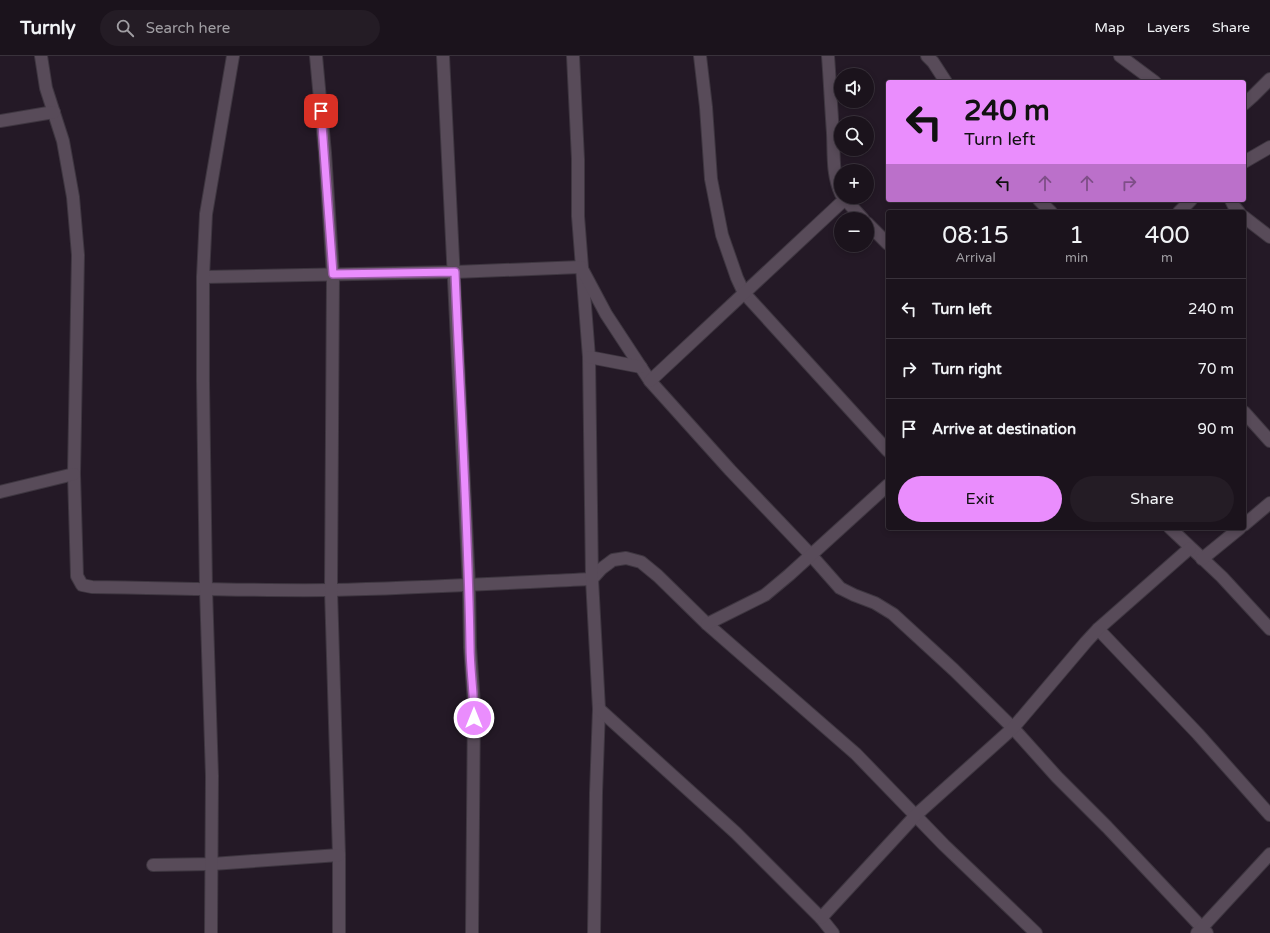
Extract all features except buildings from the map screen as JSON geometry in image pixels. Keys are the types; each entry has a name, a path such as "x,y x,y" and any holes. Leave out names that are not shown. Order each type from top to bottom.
{"street":[{"path":"41,56 46,88 63,141 73,197 78,255 74,474 77,576 82,585 92,587 331,590 592,580 613,560 626,558 641,562 658,576 707,624 856,754 1036,933"},
{"path":"211,933 212,776 206,589 203,277 206,214 233,56"},
{"path":"316,56 325,153 333,274 331,590 339,855 339,933"},
{"path":"443,56 455,272 469,585 470,648 474,704 472,933"},
{"path":"573,56 578,159 578,216 589,357 592,580 599,709 594,933"},
{"path":"700,56 706,107 711,179 722,235 737,278 744,293 886,450"},
{"path":"828,56 834,168"},
{"path":"927,56 933,62 945,80"},
{"path":"1120,56 1152,80"},
{"path":"1246,102 1270,79"},
{"path":"0,121 54,112"},
{"path":"1246,161 1270,147"},
{"path":"1042,202 1049,210"},
{"path":"1181,210 1189,202"},
{"path":"650,381 744,293 835,204"},
{"path":"849,204 856,212"},
{"path":"1246,219 1270,237"},
{"path":"874,230 886,242"},
{"path":"203,277 455,272 581,266"},
{"path":"581,266 606,314 650,381 730,470 810,554 840,588 875,603 893,614 954,670 1013,728 1057,777 1112,832 1202,931 1270,854"},
{"path":"589,357 641,367"},
{"path":"1246,414 1270,441"},
{"path":"0,492 74,474"},
{"path":"707,624 765,595 886,487"},
{"path":"1246,523 1270,503"},
{"path":"1172,530 1222,577 1270,629"},
{"path":"1202,559 1238,530"},
{"path":"821,918 916,815 1013,728 1098,629 1190,548"},
{"path":"1098,629 1198,734 1270,815"},
{"path":"599,709 736,832 821,918 833,933"},
{"path":"153,865 212,864 339,855"}],"route":[{"path":"321,111 333,274 455,272 474,718"}]}
